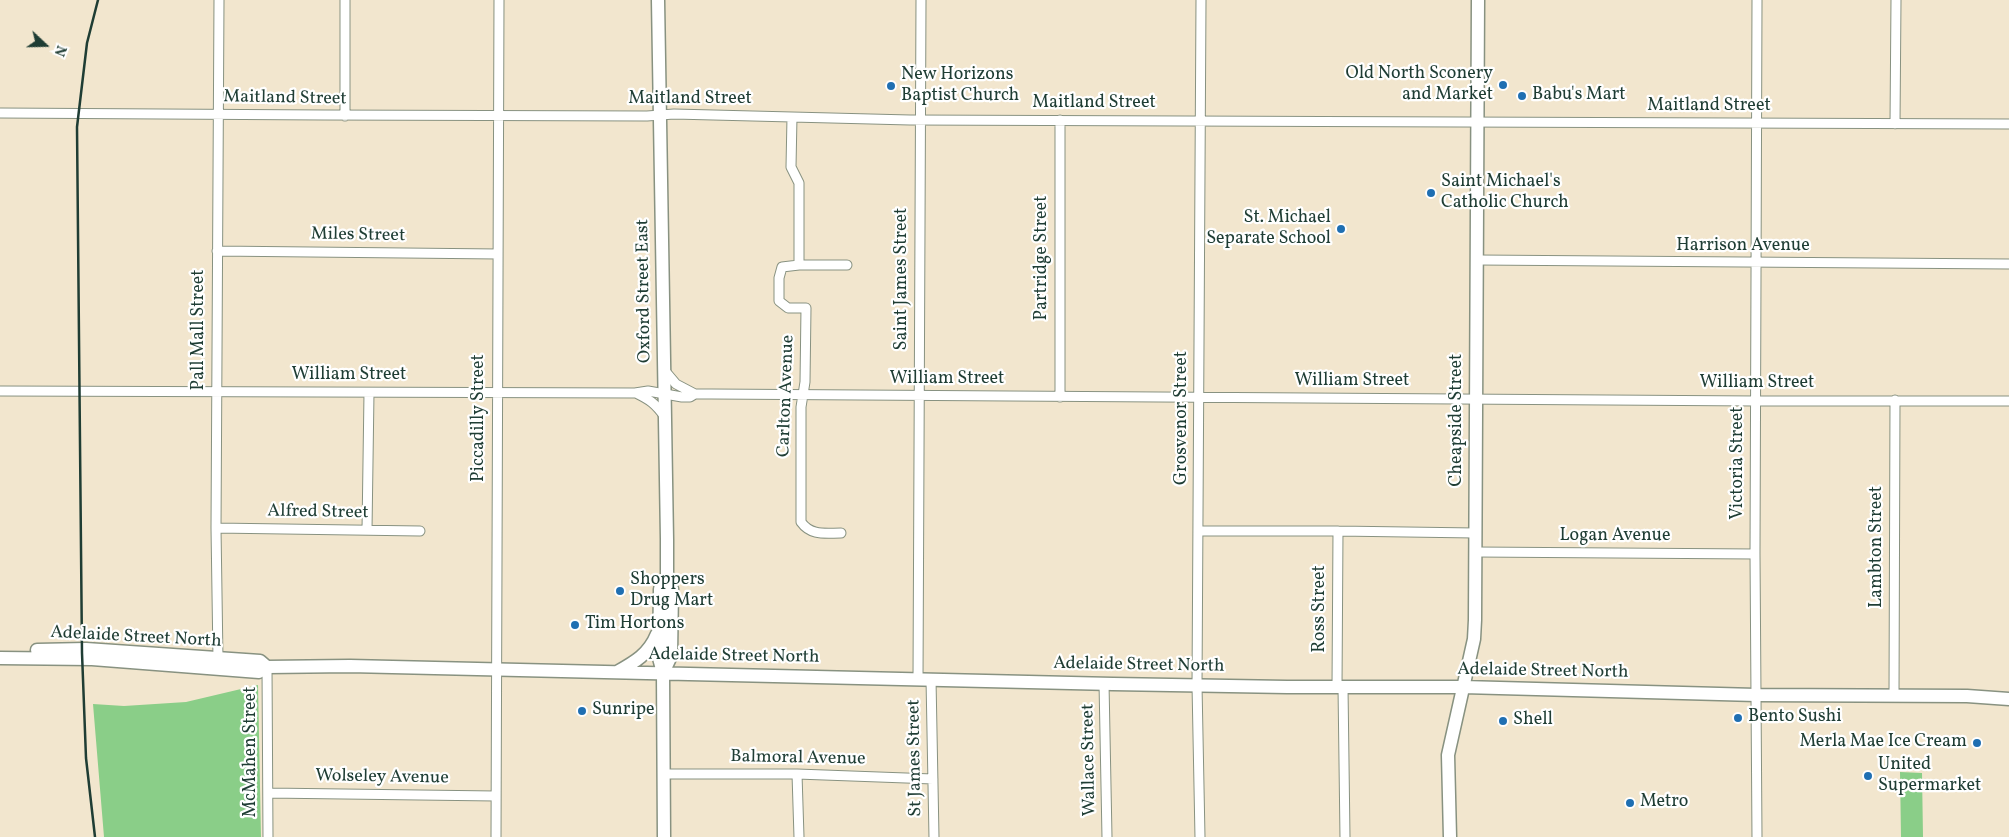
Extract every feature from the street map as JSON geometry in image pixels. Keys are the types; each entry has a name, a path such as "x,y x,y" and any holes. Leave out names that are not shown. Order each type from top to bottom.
{"main road":[{"name":"Oxford Street East","path":"658,0 666,581 672,589 671,656 663,673"},
{"name":"Cheapside Street","path":"1450,837 1448,755 1474,635 1478,260 1478,0"},
{"name":"Oxford Street East","path":"664,837 663,673 659,658 659,629 660,589 666,581"},
{"path":"617,672 645,654 654,642 659,629"},
{"name":"Adelaide Street North","path":"0,651 86,649 218,660 260,661 267,667"},
{"name":"Adelaide Street North","path":"0,658 92,659 259,672 267,667 350,666 1197,685 1463,687 1756,695 1894,695 2009,699"}],"street":[{"name":"Pall Mall Street","path":"218,660 216,392 219,0"},
{"path":"345,0 345,116"},
{"name":"Piccadilly Street","path":"496,837 496,393 499,0"},
{"name":"Saint James Street","path":"918,679 921,0"},
{"name":"Grosvenor Street","path":"1200,0 1197,685 1200,837"},
{"name":"Victoria Street","path":"1757,0 1755,554 1757,837"},
{"path":"1895,124 1896,0"},
{"name":"Maitland Street","path":"0,113 345,116 660,115 920,120 2009,124"},
{"path":"792,117 791,167 799,183 799,265"},
{"name":"Partridge Street","path":"1060,120 1060,397"},
{"name":"Miles Street","path":"217,251 498,254"},
{"name":"Harrison Avenue","path":"1478,260 2009,264"},
{"name":"Carlton Avenue","path":"841,533 814,533 805,528 801,522 801,407 806,308 788,308 778,301 779,278 782,267 847,265"},
{"name":"William Street","path":"664,370 676,384 696,394"},
{"name":"William Street","path":"0,391 636,393 648,390 682,398 696,394 1756,401 2009,400"},
{"path":"367,530 369,393"},
{"path":"636,393 646,396 665,417"},
{"name":"Lambton Street","path":"1894,695 1895,400"},
{"name":"Alfred Street","path":"216,528 420,531"},
{"path":"1198,531 1338,530 1475,533"},
{"name":"Ross Street","path":"1338,530 1340,687 1345,837"},
{"name":"Logan Avenue","path":"1476,552 1755,554"},
{"name":"McMahen Street","path":"267,667 268,837"},
{"name":"St James Street","path":"931,679 934,837"},
{"name":"Wallace Street","path":"1104,683 1107,837"},
{"name":"Balmoral Avenue","path":"663,774 797,774 933,779"},
{"path":"797,774 800,837"},
{"name":"Wolseley Avenue","path":"268,793 496,796"}],"green space":[{"path":"258,685 261,837 104,837 93,704 124,706 186,702"},
{"path":"1900,772 1922,773 1923,837 1901,837"}],"railway":[{"path":"95,837 86,758 82,653 77,127 87,43 98,0"}],"place":[{"name":"Old North Sconery and Market","path":"1503,85"},
{"name":"New Horizons Baptist Church","path":"891,86"},
{"name":"Babu's Mart","path":"1522,96"},
{"name":"Saint Michael's Catholic Church","path":"1431,193"},
{"name":"St. Michael Separate School","path":"1341,229"},
{"name":"Shoppers Drug Mart","path":"620,591"},
{"name":"Tim Hortons","path":"575,625"},
{"name":"Sunripe","path":"582,711"},
{"name":"Bento Sushi","path":"1738,718"},
{"name":"Shell","path":"1503,721"},
{"name":"Merla Mae Ice Cream","path":"1977,743"},
{"name":"United Supermarket","path":"1868,776"},
{"name":"Metro","path":"1630,803"}]}
